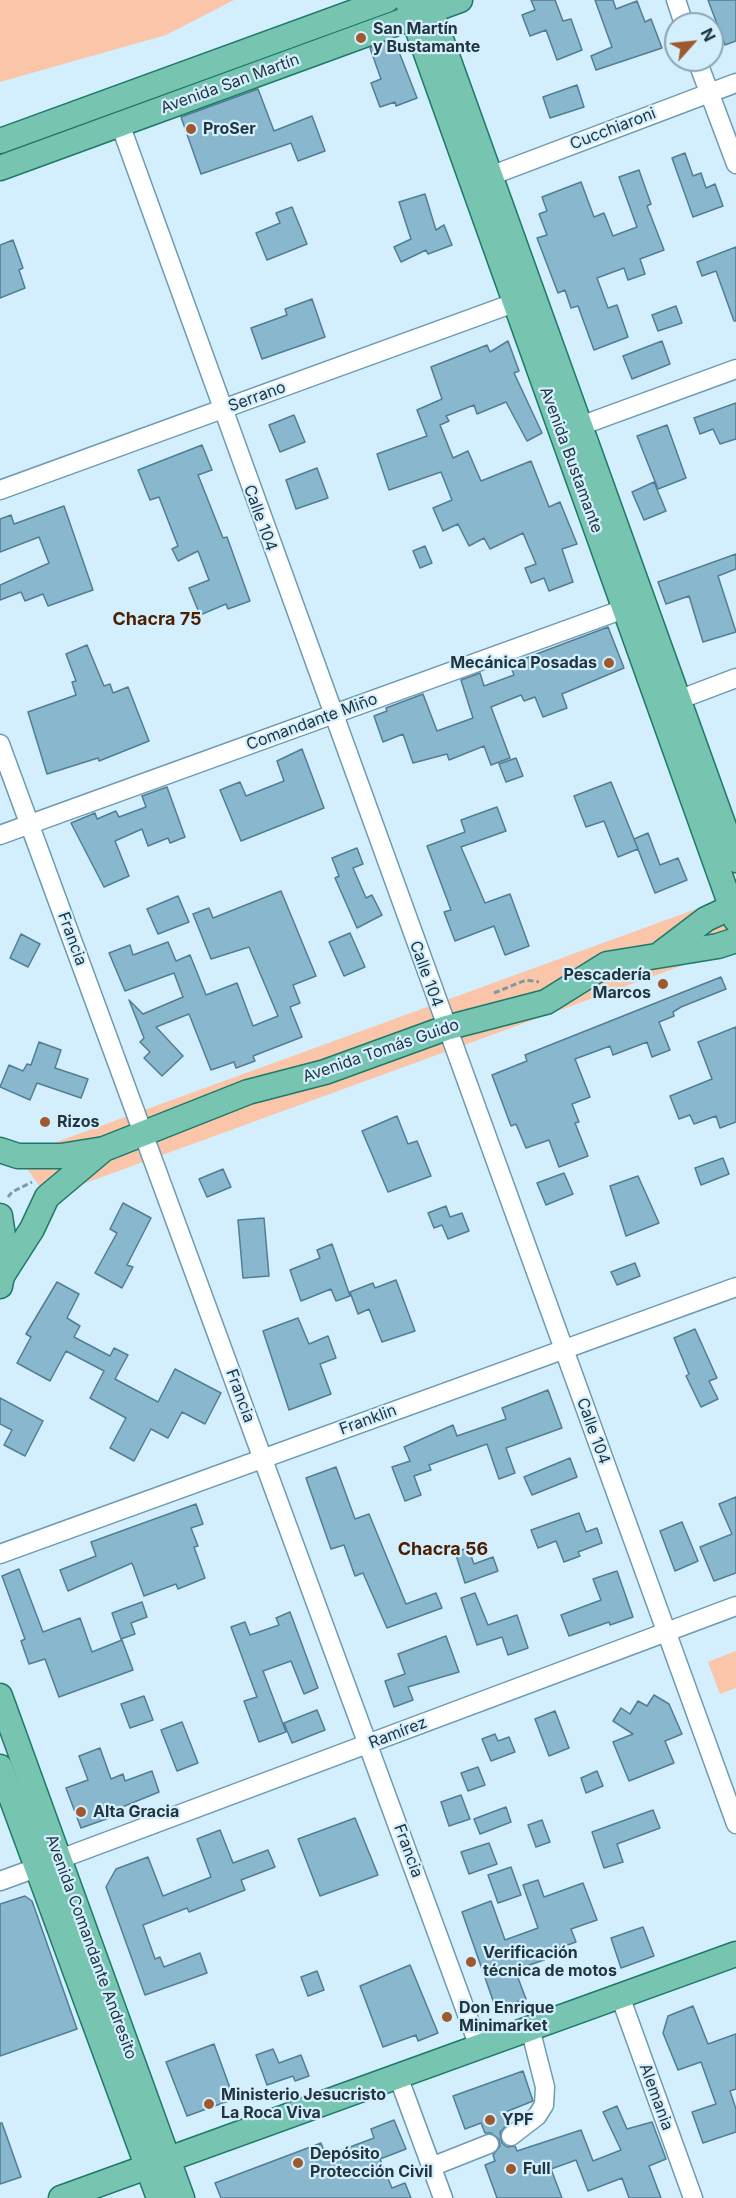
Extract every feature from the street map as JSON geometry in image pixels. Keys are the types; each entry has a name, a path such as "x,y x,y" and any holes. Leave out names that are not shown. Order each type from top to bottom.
{"main road":[{"name":"Avenida San Martín","path":"0,141 387,0"},
{"name":"Avenida San Martín","path":"0,168 120,124 420,7 460,0"},
{"name":"Avenida Bustamante","path":"420,7 490,176 736,860"},
{"name":"Avenida Bustamante","path":"420,7 514,303 734,910"},
{"name":"Avenida Tomás Guido","path":"656,957 706,919 734,910"},
{"name":"Avenida Tomás Guido","path":"0,1150 18,1156 61,1156 104,1149 248,1092 325,1072 446,1028 546,1002 607,964 718,946 736,940"},
{"name":"Avenida Tomás Guido","path":"1,1281 47,1197 104,1149"},
{"name":"Avenida Tomás Guido","path":"0,1216 4,1242 1,1281"},
{"name":"Avenida Comandante Andresito","path":"0,1696 60,1859 158,2163 159,2198"},
{"name":"Avenida Comandante Andresito","path":"0,1767 36,1868 158,2163 182,2198"},
{"path":"62,2198 736,1954"}],"street":[{"path":"701,72 736,164"},
{"name":"Cucchiaroni","path":"490,176 736,83"},
{"name":"Calle 104","path":"120,124 221,410 668,1632 736,1824"},
{"name":"Serrano","path":"0,490 514,303"},
{"path":"580,426 736,369"},
{"name":"Comandante Miño","path":"0,835 624,609"},
{"path":"678,699 736,678"},
{"name":"Francia","path":"0,744 479,2047"},
{"name":"Franklin","path":"0,1554 736,1287"},
{"name":"Ramírez","path":"60,1859 736,1606"},
{"path":"0,1881 36,1868"},
{"name":"Alemania","path":"620,1996 693,2198"},
{"path":"511,2136 537,2116 544,2105 545,2087 530,2028"},
{"path":"398,2076 443,2198"},
{"path":"431,2166 489,2144"}],"shaded area":[{"path":"0,0 234,0 166,35 0,82"},
{"path":"429,29 736,879 736,946 47,1197 18,1156 732,896"},
{"path":"736,1651 736,1688 720,1694 708,1662"}],"building":[{"path":"531,0 555,0 563,21 571,19 582,50 557,60 546,30 530,36 522,15 535,10"},
{"path":"595,0 613,0 616,9 637,1 645,22 651,19 662,48 596,70 591,56 612,47"},
{"path":"708,0 736,0 736,41 725,45 724,12 713,12"},
{"path":"394,39 417,98 396,106 395,102 380,107 371,83 381,79 370,48"},
{"path":"577,85 584,107 550,118 543,97"},
{"path":"258,89 274,131 312,116 325,151 298,161 291,143 201,174 181,117"},
{"path":"685,153 693,176 701,173 706,188 715,184 723,206 693,217 672,158"},
{"path":"639,170 651,204 647,206 664,250 640,259 645,274 628,280 624,268 597,278 608,308 617,305 628,337 594,350 578,306 571,308 565,290 558,293 537,238 547,235 539,214 547,211 542,197 581,182 594,217 604,213 613,236 637,227 619,177"},
{"path":"425,194 436,230 444,225 452,245 428,254 426,250 401,262 394,247 411,239 399,202"},
{"path":"292,207 307,244 267,260 256,233 280,223 276,213"},
{"path":"13,240 23,268 19,270 25,288 0,298 0,245"},
{"path":"736,247 736,321 734,321 716,271 702,276 697,262"},
{"path":"312,299 325,337 262,359 251,328 287,315 285,309"},
{"path":"676,306 682,323 658,331 652,315"},
{"path":"508,341 519,371 514,373 542,433 527,441 506,402 477,414 474,405 446,416 449,421 440,425 453,458 468,451 481,481 531,461 549,507 560,502 577,544 562,549 573,582 549,591 544,578 531,583 525,568 536,564 523,533 490,549 484,538 469,546 458,524 443,531 433,508 452,500 441,472 389,490 377,454 427,436 417,410 442,399 431,367 487,345 490,352"},
{"path":"662,341 670,364 632,379 623,356"},
{"path":"736,403 736,439 720,444 713,429 700,434 694,418"},
{"path":"294,415 305,442 280,452 269,425"},
{"path":"667,425 686,478 658,489 637,436"},
{"path":"202,445 212,470 198,475 223,538 227,537 250,601 228,609 226,604 200,615 189,588 209,580 198,551 178,561 172,549 178,546 159,497 150,500 138,470"},
{"path":"317,468 328,498 296,509 286,480"},
{"path":"654,482 666,511 644,520 632,492"},
{"path":"64,506 93,590 48,606 43,594 25,601 21,592 0,600 0,585 49,563 39,537 0,552 0,519 11,515 14,524"},
{"path":"425,546 432,563 420,568 413,551"},
{"path":"736,554 736,569 718,576 736,632 703,642 689,596 666,604 658,582"},
{"path":"608,627 624,668 562,694 567,708 543,717 535,697 524,701 521,695 491,707 510,758 491,765 484,746 449,760 447,754 413,763 403,734 383,742 374,716 387,711 386,708 423,694 437,731 473,718 461,680 480,673 484,686 514,675 510,664"},
{"path":"87,645 104,686 110,684 113,693 128,687 149,741 99,761 98,758 47,774 28,712 76,695 72,682 76,681 66,654"},
{"path":"302,749 324,808 241,841 220,790 240,782 246,796 284,781 277,761"},
{"path":"516,758 523,776 506,782 499,764"},
{"path":"611,782 638,849 618,857 604,821 586,827 574,796"},
{"path":"167,787 185,837 170,843 168,838 148,846 142,829 115,841 129,876 104,887 71,823 95,813 97,819 116,811 119,817 146,807 142,796"},
{"path":"497,807 506,831 461,847 485,903 510,894 529,946 505,955 494,926 455,941 444,912 451,910 427,846 465,832 461,820"},
{"path":"648,833 660,865 678,858 687,880 655,893 634,839"},
{"path":"357,848 363,864 353,868 366,898 372,895 382,915 357,928 335,878 339,876 332,858"},
{"path":"281,891 316,976 293,985 300,1003 290,1007 302,1037 253,1056 255,1061 236,1068 234,1062 211,1070 189,1014 156,1027 183,1056 162,1076 144,1058 150,1052 140,1042 144,1038 129,1000 143,1014 183,997 174,973 125,991 109,953 130,945 133,955 168,942 176,961 190,955 206,995 237,983 253,1026 278,1016 249,947 211,959 193,914 209,908 213,918"},
{"path":"178,896 189,922 158,934 147,909"},
{"path":"350,933 365,967 344,976 329,942"},
{"path":"21,934 40,944 28,967 10,958"},
{"path":"721,977 726,989 681,1007 673,1012 674,1016 659,1022 670,1050 652,1057 647,1042 613,1055 610,1046 575,1059 590,1097 572,1104 579,1122 575,1123 588,1156 559,1167 549,1140 526,1148 516,1124 511,1126 492,1075 527,1061 525,1055"},
{"path":"736,1027 736,1122 720,1128 716,1116 694,1124 690,1115 679,1119 670,1096 712,1079 698,1042"},
{"path":"39,1042 61,1050 55,1068 88,1079 81,1098 37,1083 30,1100 0,1087 9,1065 23,1071 27,1064 31,1065"},
{"path":"397,1116 408,1144 417,1141 431,1176 388,1192 362,1131"},
{"path":"723,1158 729,1174 701,1185 695,1168"},
{"path":"223,1169 231,1187 207,1197 199,1179"},
{"path":"564,1173 573,1194 546,1205 537,1183"},
{"path":"638,1176 659,1223 626,1236 610,1186"},
{"path":"123,1203 151,1218 127,1265 133,1267 122,1288 95,1273 117,1233 110,1229"},
{"path":"446,1206 450,1217 462,1213 469,1231 448,1239 442,1225 434,1228 428,1213"},
{"path":"264,1218 269,1276 243,1278 238,1220"},
{"path":"332,1244 350,1296 336,1301 331,1289 301,1301 290,1270 320,1258 317,1250"},
{"path":"635,1263 640,1276 617,1285 611,1272"},
{"path":"396,1280 415,1331 382,1342 369,1309 358,1314 350,1292 373,1283 375,1288"},
{"path":"57,1282 79,1294 67,1318 80,1326 74,1337 110,1356 114,1348 128,1355 115,1379 158,1402 175,1369 221,1393 205,1424 182,1412 168,1438 151,1429 134,1461 110,1448 126,1418 90,1398 104,1371 66,1351 50,1381 17,1363 31,1337 26,1334"},
{"path":"298,1318 309,1344 328,1336 336,1358 320,1364 331,1394 289,1410 263,1331"},
{"path":"695,1329 717,1378 709,1381 718,1399 701,1407 686,1376 689,1374 674,1338"},
{"path":"548,1390 562,1428 506,1448 515,1473 499,1479 487,1444 429,1465 431,1470 414,1476 421,1495 405,1501 392,1467 410,1461 404,1447 453,1425 457,1436 506,1419 502,1408"},
{"path":"0,1398 43,1421 25,1456 4,1445 12,1430 0,1424"},
{"path":"570,1458 577,1477 532,1495 524,1477"},
{"path":"336,1467 355,1519 369,1514 406,1604 436,1593 442,1608 387,1628 363,1573 355,1576 344,1545 331,1549 306,1478"},
{"path":"736,1497 736,1573 714,1581 700,1547 732,1534 719,1504"},
{"path":"196,1504 203,1524 191,1528 198,1546 194,1547 205,1578 178,1589 176,1584 144,1596 132,1563 68,1591 60,1570 96,1556 91,1542"},
{"path":"579,1513 586,1532 597,1528 602,1543 578,1552 580,1556 564,1562 556,1541 538,1548 531,1530"},
{"path":"682,1522 698,1561 675,1571 660,1531"},
{"path":"468,1548 474,1564 493,1557 498,1571 465,1583 455,1552"},
{"path":"19,1569 43,1632 80,1618 92,1652 122,1640 133,1670 59,1697 45,1659 29,1664 21,1641 25,1639 2,1576"},
{"path":"617,1571 633,1617 610,1625 609,1622 569,1636 561,1615 601,1600 593,1579"},
{"path":"475,1593 488,1625 517,1615 528,1648 508,1655 502,1637 477,1645 461,1598"},
{"path":"142,1602 147,1617 131,1623 135,1634 121,1639 112,1613"},
{"path":"290,1612 318,1688 304,1694 291,1661 263,1671 286,1732 259,1742 244,1701 257,1697 231,1627 245,1622 250,1635 279,1625 276,1618"},
{"path":"446,1636 459,1672 408,1687 413,1700 394,1707 385,1681 405,1674 398,1654"},
{"path":"654,1695 669,1704 682,1734 665,1741 674,1763 629,1781 613,1742 633,1734 613,1721 621,1708 630,1714 638,1701 647,1706"},
{"path":"144,1696 153,1720 130,1728 121,1704"},
{"path":"317,1710 325,1730 292,1743 284,1723"},
{"path":"555,1711 569,1748 549,1756 535,1719"},
{"path":"182,1722 198,1763 177,1771 161,1730"},
{"path":"495,1734 498,1741 509,1737 515,1752 491,1761 482,1739"},
{"path":"100,1748 111,1779 123,1774 125,1781 152,1771 159,1792 110,1812 112,1817 81,1828 66,1788 88,1780 79,1756"},
{"path":"478,1767 485,1785 468,1791 461,1773"},
{"path":"597,1771 603,1786 586,1793 581,1778"},
{"path":"461,1795 470,1819 449,1826 441,1802"},
{"path":"506,1807 511,1822 480,1834 474,1819"},
{"path":"653,1810 660,1828 617,1844 623,1862 604,1868 592,1832"},
{"path":"355,1818 378,1875 320,1896 298,1839"},
{"path":"542,1820 550,1842 536,1847 528,1825"},
{"path":"220,1830 233,1863 268,1850 275,1867 241,1880 245,1890 189,1912 187,1908 143,1925 155,1959 160,1957 164,1967 200,1953 207,1973 145,1995 106,1887 116,1869 148,1857 163,1896 211,1877 197,1839"},
{"path":"489,1843 497,1864 469,1874 461,1852"},
{"path":"511,1867 521,1895 498,1903 488,1875"},
{"path":"538,1880 544,1897 583,1883 597,1920 571,1929 576,1942 542,1954 544,1960 515,1970 526,1999 496,2009 462,1912 491,1901 505,1940 538,1928 523,1885"},
{"path":"25,1896 32,1901 77,2029 0,2056 0,1904"},
{"path":"643,1927 654,1956 621,1968 611,1938"},
{"path":"410,1965 438,2033 418,2041 416,2035 383,2047 360,1986"},
{"path":"317,1971 324,1990 308,1996 301,1977"},
{"path":"693,2006 708,2044 736,2034 736,2089 730,2091 736,2109 736,2132 703,2143 692,2112 716,2104 701,2062 678,2070 663,2033 668,2016"},
{"path":"214,2044 234,2099 187,2116 166,2062"},
{"path":"273,2049 279,2063 301,2055 309,2076 295,2081 293,2076 267,2085 256,2055"},
{"path":"523,2071 533,2101 503,2113 507,2125 500,2132 502,2143 507,2147 515,2146 517,2151 581,2130 593,2161 621,2150 603,2112 617,2106 627,2129 652,2122 666,2159 649,2166 661,2198 629,2198 622,2178 588,2191 576,2160 551,2169 562,2198 497,2198 485,2165 495,2161 493,2155 500,2146 499,2139 491,2133 485,2133 481,2123 465,2129 453,2096"},
{"path":"394,2120 406,2149 380,2159 392,2188 405,2183 411,2198 221,2198 215,2183 321,2143 326,2156 374,2138 371,2129"},
{"path":"0,2123 2,2123 21,2177 0,2184"}],"place":[{"name":"San Martín y Bustamante","path":"361,38"},
{"name":"ProSer","path":"191,129"},
{"name":"Mecánica Posadas","path":"609,663"},
{"name":"Pescadería Marcos","path":"663,984"},
{"name":"Rizos","path":"45,1122"},
{"name":"Alta Gracia","path":"81,1812"},
{"name":"Verificación técnica de motos","path":"471,1962"},
{"name":"Don Enrique Minimarket","path":"447,2017"},
{"name":"Ministerio Jesucristo La Roca Viva","path":"209,2104"},
{"name":"YPF","path":"490,2120"},
{"name":"Depósito Protección Civil","path":"298,2163"},
{"name":"Full","path":"511,2169"}],"district":[{"name":"Chacra 75","path":"157,620"},
{"name":"Chacra 56","path":"443,1550"}]}
